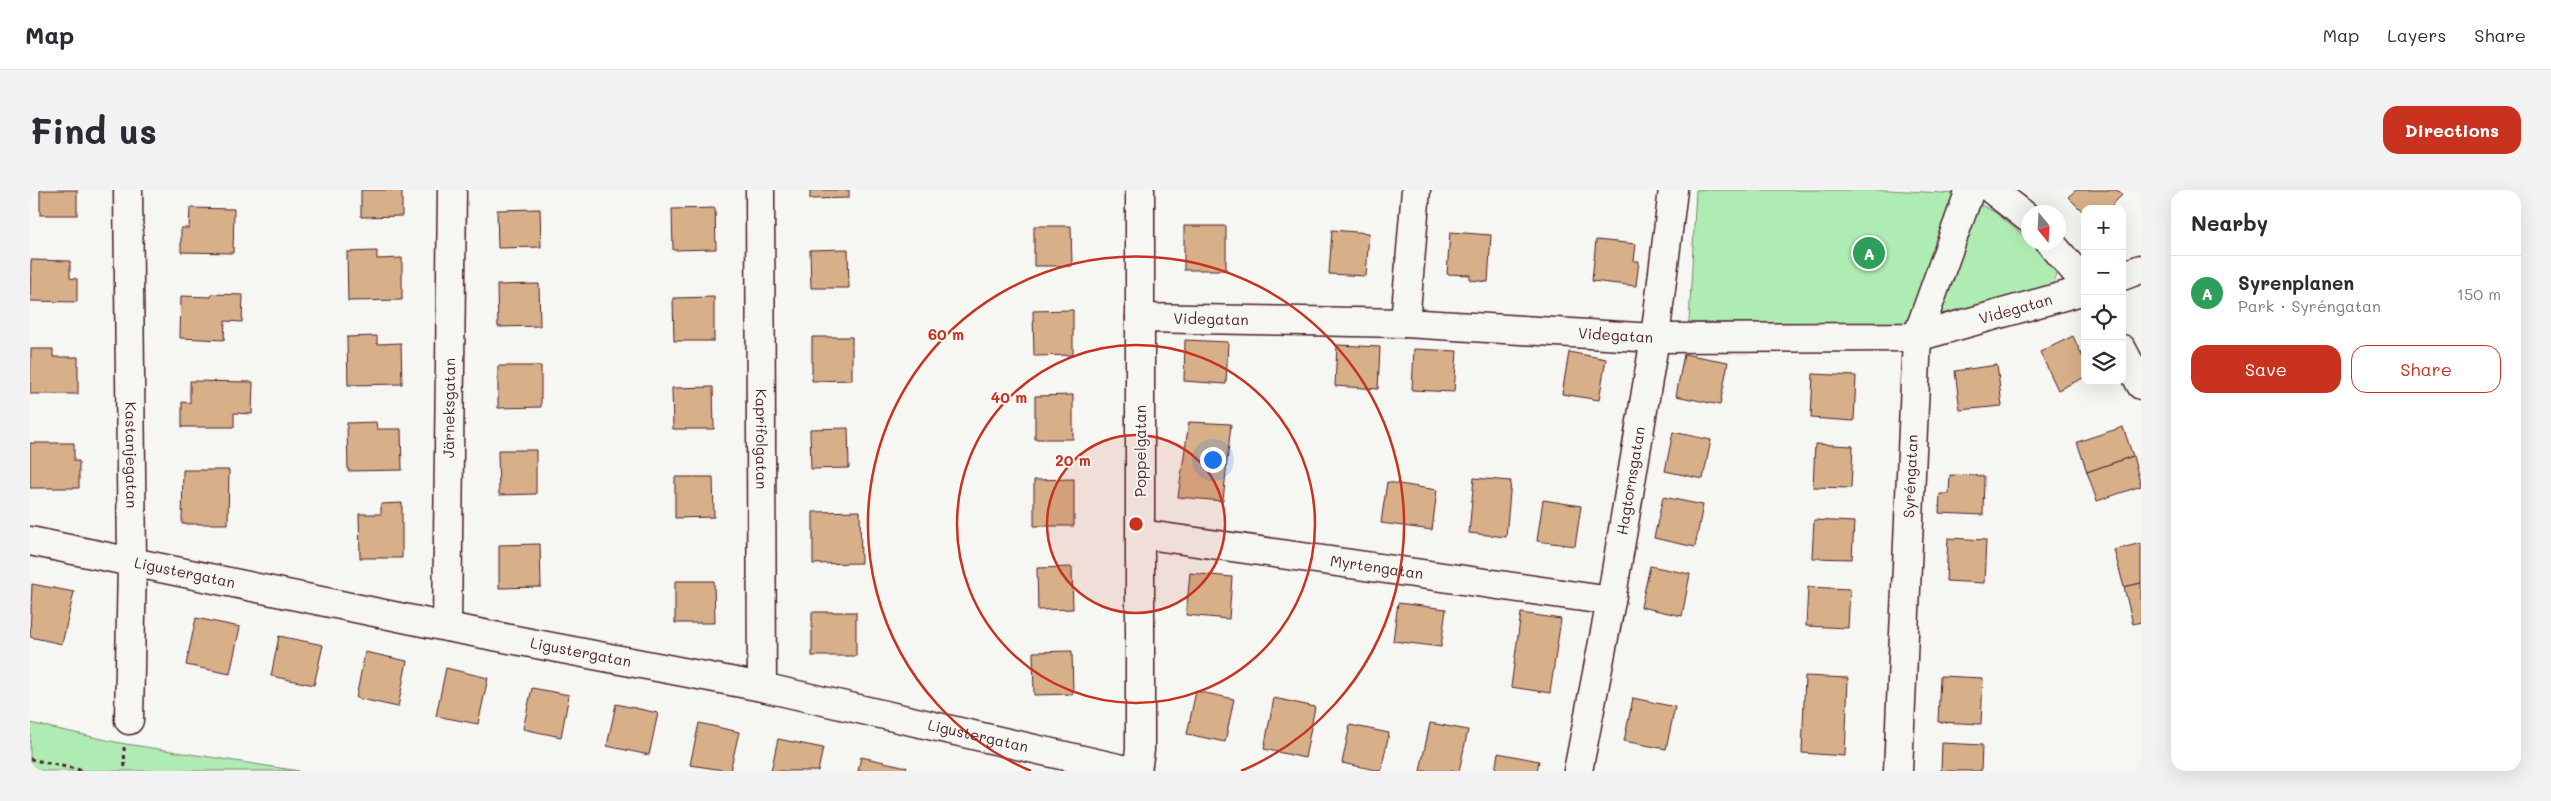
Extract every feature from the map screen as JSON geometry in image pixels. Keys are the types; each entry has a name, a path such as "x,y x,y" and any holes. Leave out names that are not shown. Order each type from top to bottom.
{"street":[{"name":"Kastanjegatan","path":"128,190 132,562 129,720"},
{"name":"Järneksgatan","path":"447,627 452,190"},
{"name":"Kaprifolgatan","path":"760,190 762,687"},
{"name":"Poppelgatan","path":"1137,771 1140,750 1140,190"},
{"path":"1405,323 1416,190"},
{"name":"Hagtornsgatan","path":"1578,771 1610,601 1655,338 1673,190"},
{"name":"Syréngatan","path":"1898,771 1917,337 1970,190"},
{"path":"1992,190 2021,213"},
{"path":"2057,250 2081,278"},
{"path":"2126,275 2141,269"},
{"name":"Videgatan","path":"1140,318 1405,323 1655,338 1917,337 2081,291"},
{"path":"2126,357 2141,385"},
{"name":"Myrtengatan","path":"1141,534 1610,601"},
{"name":"Ligustergatan","path":"30,541 447,627 762,687 1131,771"}],"path":[{"path":"30,759 85,771"}],"green space":[{"path":"1696,190 1889,190 1961,194 1996,213 2021,234 2021,250 2041,250 2058,264 2053,287 1903,323 1689,323"},
{"path":"30,723 120,743 299,771 30,771"}],"building":[{"path":"40,190 77,190 77,215 40,215"},
{"path":"361,190 402,190 402,216 361,217"},
{"path":"810,190 849,190 849,198 810,199"},
{"path":"2076,190 2117,190 2122,195 2112,205 2081,205 2081,210 2068,197"},
{"path":"190,208 234,209 233,253 181,252 181,228 189,228"},
{"path":"715,208 716,249 673,250 672,209"},
{"path":"540,209 541,247 498,248 497,210"},
{"path":"1034,226 1071,226 1072,266 1034,266"},
{"path":"1184,226 1226,226 1226,270 1184,270"},
{"path":"1332,230 1369,233 1366,276 1329,274"},
{"path":"1450,232 1491,235 1488,282 1470,280 1470,275 1447,274"},
{"path":"1596,240 1636,244 1634,261 1639,261 1636,286 1592,281"},
{"path":"848,249 849,288 811,288 810,250"},
{"path":"377,251 377,259 402,258 402,300 348,301 347,252"},
{"path":"31,260 70,261 70,278 77,279 77,302 30,301"},
{"path":"539,284 540,326 498,327 497,285"},
{"path":"212,294 243,295 242,322 225,321 224,340 180,338 181,296 211,297"},
{"path":"714,297 714,341 674,341 673,298"},
{"path":"1073,310 1073,355 1034,356 1033,311"},
{"path":"377,336 377,344 401,343 402,384 348,385 347,337"},
{"path":"2073,336 2081,353 2081,379 2058,390 2040,352"},
{"path":"812,337 852,337 852,380 812,381"},
{"path":"1185,340 1228,342 1226,384 1184,381"},
{"path":"1337,345 1380,347 1378,389 1335,386"},
{"path":"31,349 53,349 53,357 78,357 78,394 30,394"},
{"path":"1414,349 1457,351 1454,392 1412,390"},
{"path":"1569,352 1606,359 1599,400 1562,394"},
{"path":"1684,354 1728,362 1720,405 1676,396"},
{"path":"1997,365 2002,406 1960,410 1955,371"},
{"path":"498,366 541,366 541,407 498,408"},
{"path":"1813,374 1856,376 1854,421 1811,418"},
{"path":"190,381 253,382 252,414 234,413 234,427 182,427 182,402 190,403"},
{"path":"713,387 714,429 673,429 672,388"},
{"path":"1073,395 1073,439 1035,439 1035,396"},
{"path":"376,422 377,429 401,429 402,470 348,471 347,423"},
{"path":"1189,422 1231,424 1223,501 1178,497"},
{"path":"2123,427 2133,456 2087,472 2077,442"},
{"path":"848,428 849,468 811,469 810,429"},
{"path":"1673,432 1711,440 1703,479 1665,471"},
{"path":"30,443 74,443 74,461 79,461 79,488 30,488"},
{"path":"1815,444 1853,446 1851,488 1813,487"},
{"path":"498,450 536,450 536,494 499,495"},
{"path":"2133,456 2141,486 2097,501 2087,472"},
{"path":"183,470 229,470 228,524 182,524"},
{"path":"1950,475 1984,476 1983,515 1939,513 1940,494 1949,494"},
{"path":"675,477 713,477 714,517 675,518"},
{"path":"1474,478 1511,481 1506,537 1469,533"},
{"path":"1074,479 1074,526 1034,526 1034,480"},
{"path":"1387,482 1437,490 1432,530 1381,523"},
{"path":"1663,497 1703,505 1695,547 1654,538"},
{"path":"1543,500 1581,506 1575,546 1537,541"},
{"path":"402,503 402,558 360,558 359,514 381,514 381,504"},
{"path":"860,511 861,563 813,564 813,512"},
{"path":"1814,520 1854,522 1852,559 1812,558"},
{"path":"1948,538 1986,540 1984,583 1946,581"},
{"path":"2141,543 2141,583 2124,587 2114,550"},
{"path":"540,544 541,587 499,588 499,545"},
{"path":"1650,566 1690,574 1682,616 1641,607"},
{"path":"1072,567 1073,609 1038,610 1037,568"},
{"path":"1190,573 1232,577 1229,619 1186,615"},
{"path":"675,581 714,581 715,623 675,623"},
{"path":"2141,583 2141,622 2133,624 2124,587"},
{"path":"32,584 74,592 62,644 30,637"},
{"path":"1808,587 1850,589 1848,628 1806,626"},
{"path":"1398,603 1446,609 1441,647 1393,641"},
{"path":"812,612 856,612 856,656 812,656"},
{"path":"1521,613 1561,619 1550,693 1511,687"},
{"path":"196,618 240,627 230,674 186,665"},
{"path":"279,636 323,645 314,685 271,676"},
{"path":"1072,651 1073,694 1034,695 1033,652"},
{"path":"365,652 407,661 398,707 356,698"},
{"path":"446,668 488,678 478,724 436,716"},
{"path":"1805,676 1848,678 1845,756 1802,753"},
{"path":"1940,676 1983,678 1981,724 1938,722"},
{"path":"532,688 569,695 561,737 523,729"},
{"path":"1196,691 1234,699 1225,742 1187,734"},
{"path":"1274,698 1315,707 1305,758 1264,749"},
{"path":"1633,698 1675,707 1666,749 1624,741"},
{"path":"616,704 658,713 649,755 607,746"},
{"path":"699,723 739,732 730,771 690,765"},
{"path":"1430,723 1468,730 1459,771 1420,771"},
{"path":"1350,725 1389,733 1381,771 1342,763"},
{"path":"778,739 823,748 818,771 771,771"},
{"path":"1942,743 1982,745 1981,771 1941,771"},
{"path":"1498,753 1539,761 1537,771 1495,771"},
{"path":"861,757 907,767 906,771 858,771"}],"place":[{"name":"Syrenplanen","path":"1869,253"}]}
